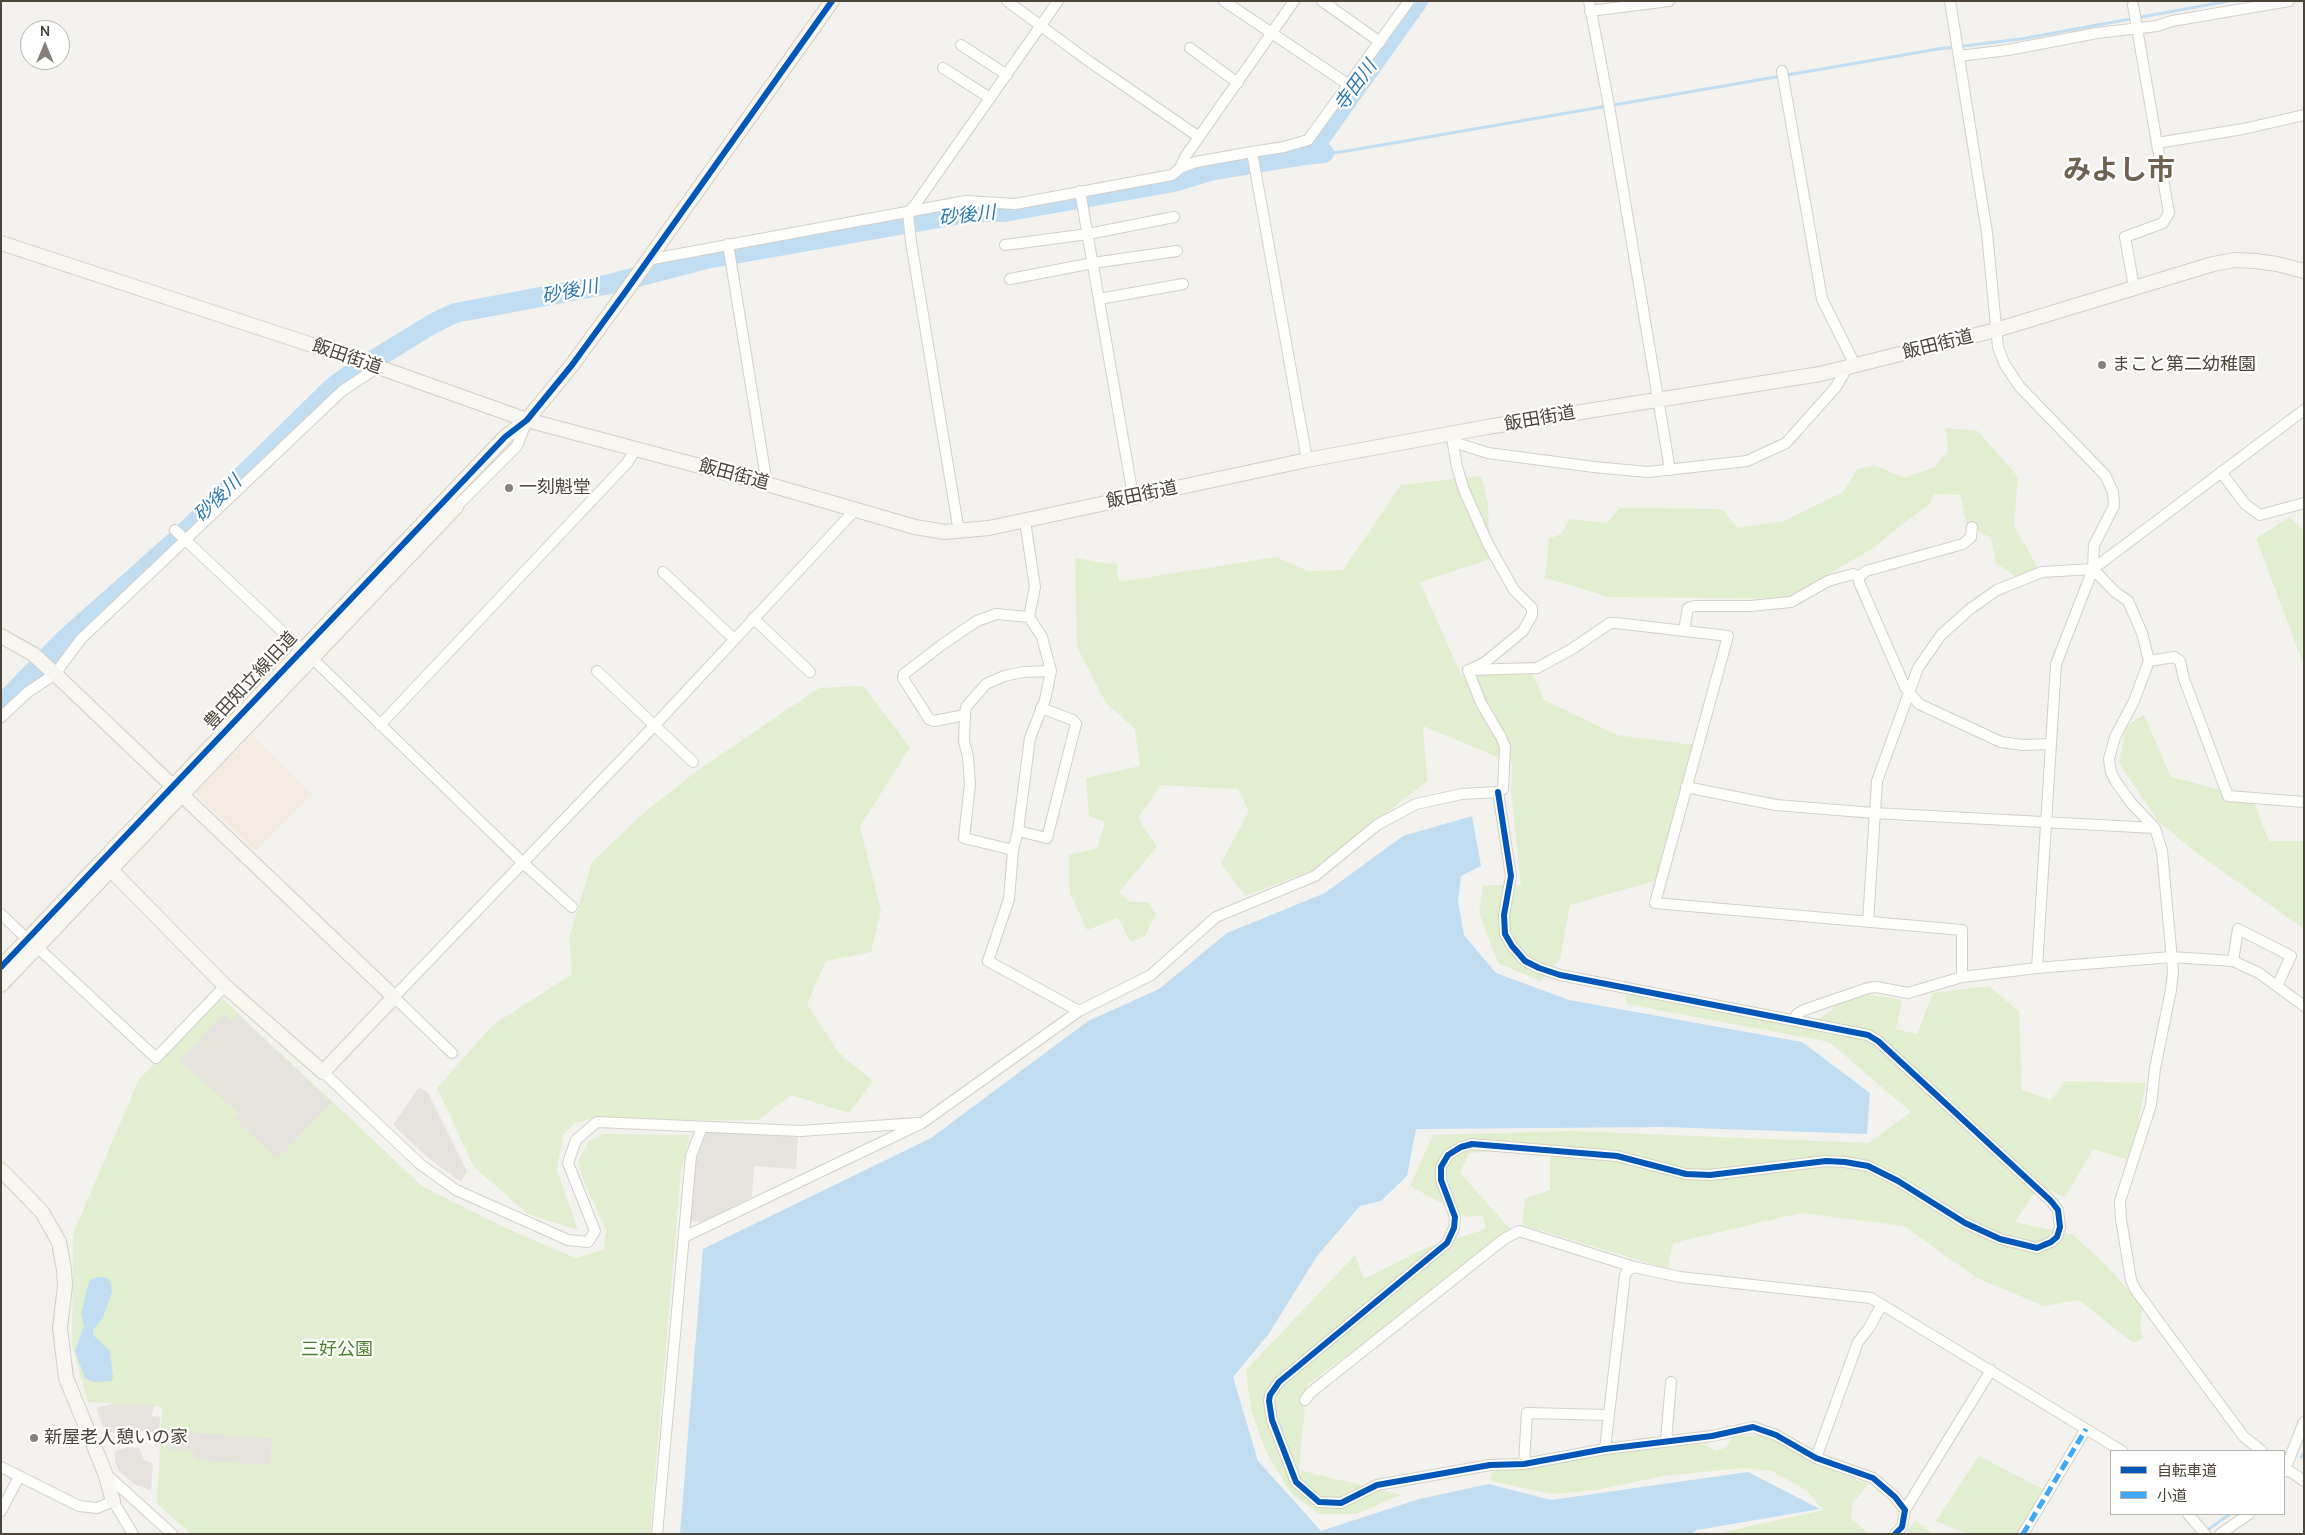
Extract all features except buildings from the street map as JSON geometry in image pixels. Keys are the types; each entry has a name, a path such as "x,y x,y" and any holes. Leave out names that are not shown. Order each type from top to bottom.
{"street":[{"path":"527,420 626,292 832,1"},
{"path":"1008,1 1199,137"},
{"path":"959,532 910,242 908,214 1058,1"},
{"path":"1224,1 1349,86"},
{"path":"1180,168 1184,157 1294,1"},
{"path":"1322,1 1380,42"},
{"path":"644,264 908,214 966,201 1015,204 1081,193 1172,175 1180,168 1196,162 1284,148 1308,140 1409,1"},
{"path":"1669,1 1590,6 1608,100 1656,400 1670,470"},
{"path":"1950,1 1987,233 1998,347 2004,363 2019,386 2105,475 2112,486 2114,506 2094,545 2093,568 2056,664 2037,968"},
{"path":"1959,56 2008,50 2097,32 2289,1"},
{"path":"2133,6 2168,216 2163,222 2125,237 2134,287"},
{"path":"961,45 1007,75"},
{"path":"1190,48 1238,83"},
{"path":"943,68 990,98"},
{"path":"1452,438 1488,453 1648,472 1747,461 1786,443 1836,387 1850,367 1852,359 1822,299 1782,71"},
{"path":"2157,144 2243,129 2304,115"},
{"path":"1253,154 1307,460"},
{"path":"1081,193 1133,496"},
{"path":"1005,245 1088,234 1174,217"},
{"name":"飯田街道","path":"1,243 372,365 527,420 767,484 915,527 932,531 959,532 1025,521 1133,496 1307,460 1452,438 1656,400 1850,367 1996,330 2213,264 2235,260 2277,264 2304,271"},
{"path":"728,247 767,484"},
{"path":"1010,279 1093,263 1177,250"},
{"path":"1099,299 1183,284"},
{"path":"1,717 28,692 55,674 81,639 342,391 372,365"},
{"path":"1868,922 1877,781 1910,695 1918,668 1941,635 1970,609 1997,590 2042,572 2093,568 2304,410"},
{"name":"豊田知立線旧道","path":"1,985 32,943 178,791 313,660 456,507 517,446 527,420"},
{"name":"豊田知立線旧道","path":"1,967 32,943 111,870 301,649 505,437 527,420"},
{"path":"1452,438 1457,467 1464,490 1488,544 1514,590 1532,608 1532,615 1523,631 1484,663 1468,670"},
{"path":"380,725 627,463 636,449"},
{"path":"2221,472 2245,504 2260,516 2304,504"},
{"path":"323,1072 654,726 856,510"},
{"path":"1025,521 1035,587 1029,617 1042,637 1052,671 1030,738 1018,831 1013,850 1009,899 988,961 1078,1011"},
{"path":"1859,577 1866,571 1964,544 1971,536 1972,527"},
{"path":"176,531 301,649"},
{"path":"2093,568 2115,592 2128,601 2142,633 2149,662 2134,701 2113,744 2109,759 2111,772 2116,782 2132,804 2155,828 2162,851 2173,971 2171,990 2155,1068 2151,1105 2120,1201 2131,1280 2135,1289 2244,1437 2261,1450"},
{"path":"663,572 734,639"},
{"path":"1684,630 1688,608 1695,606 1750,606 1791,602 1828,581 1853,574 1859,577"},
{"path":"1859,577 1859,582 1874,618 1910,695 1919,704 2001,742 2023,745 2050,744"},
{"path":"965,715 934,721 930,719 903,678 904,674 977,621 996,614 1029,617"},
{"path":"753,618 810,672"},
{"path":"1468,670 1537,668 1572,649 1610,623 1728,636 1655,903 1962,930 1962,977"},
{"path":"1,636 33,654 55,674 452,1052"},
{"path":"2149,662 2174,657 2180,662 2184,679 2228,796 2304,802"},
{"path":"313,660 522,862 572,907"},
{"path":"684,1237 922,1123 1078,1011 1151,975 1216,917 1315,876 1377,826 1416,804 1462,794 1498,792 1503,789 1505,747 1481,703 1468,670"},
{"path":"597,671 693,762"},
{"path":"1013,850 964,838 970,784 968,757 964,741 966,707 986,684 1004,676 1024,672 1052,671"},
{"path":"1018,831 1047,838 1076,724 1072,720 1041,708"},
{"path":"1686,787 1776,805 1874,813 2155,828"},
{"path":"1498,792 1511,876 1504,915 1505,934 1512,946 1525,961 1560,975 1868,1035 1878,1041 2051,1202 2060,1218 2056,1237 2044,1246 2037,1248 2000,1239 1964,1223 1898,1181 1868,1166 1845,1162 1826,1161 1710,1175 1686,1174 1617,1156 1472,1144 1461,1147 1448,1155 1441,1168 1441,1180 1455,1217 1454,1228 1446,1243 1279,1382 1270,1395 1270,1410 1286,1460 1296,1482 1318,1502 1341,1503 1385,1483 1490,1465 1524,1464 1605,1450 1712,1436 1753,1428 1776,1435 1816,1458 1873,1478 1895,1497 1905,1510"},
{"path":"111,870 225,986 323,1072 420,1164 456,1190 568,1240 588,1242 594,1231 568,1163 576,1140 597,1122 800,1131 922,1123"},
{"path":"1,914 156,1058 225,986"},
{"path":"2233,961 2238,929 2290,956 2277,986"},
{"path":"1794,1020 1797,1014 1804,1010 1868,988 1876,987 1908,992 1962,977 2037,968 2171,957 2233,961 2259,973 2304,1006"},
{"path":"657,1534 691,1156 702,1127"},
{"path":"1,1170 42,1212 59,1242 65,1276 60,1328 66,1378 105,1473 113,1501 133,1534"},
{"path":"1305,1400 1310,1393 1511,1234 1524,1232 1634,1267 1680,1277 1870,1298 2120,1450"},
{"path":"1605,1450 1625,1275 1628,1270 1634,1267"},
{"path":"1816,1458 1858,1342 1869,1328 1881,1306"},
{"path":"1896,1534 1902,1527 1905,1510 1991,1370"},
{"path":"1666,1441 1671,1382"},
{"path":"1524,1464 1527,1413 1608,1415"},
{"path":"2285,1467 2304,1422"},
{"path":"2023,1534 2086,1429"},
{"path":"1,1467 88,1508 97,1508 113,1501"},
{"path":"2285,1470 2304,1481"},
{"path":"105,1473 172,1534"},
{"path":"1,1511 19,1477"},
{"path":"2189,1515 2206,1534"},
{"path":"2220,1534 2248,1515"}],"shaded area":[{"path":"252,735 312,794 256,851 195,793"},
{"path":"224,1014 231,1021 237,1014 331,1103 277,1159 234,1118 239,1113 179,1061"},
{"path":"419,1087 428,1093 467,1171 461,1182 427,1157 393,1125"},
{"path":"707,1131 798,1137 796,1169 754,1166 752,1197 702,1222 690,1221 695,1163"},
{"path":"117,1403 154,1404 152,1416 160,1417 159,1433 124,1429 106,1434 96,1408"},
{"path":"171,1431 272,1438 270,1465 194,1460 195,1452 169,1450"},
{"path":"130,1447 139,1448 144,1460 153,1464 151,1491 134,1484 119,1471 115,1461 115,1451"}],"green space":[{"path":"1946,428 1978,431 2018,477 2014,526 2038,568 2016,577 1996,563 1991,538 1967,525 1960,495 1935,494 1929,504 1870,550 1786,599 1609,597 1545,578 1549,539 1561,534 1570,519 1607,523 1620,508 1722,509 1738,528 1784,521 1843,492 1858,469 1874,465 1904,478 1935,467 1948,450"},
{"path":"1481,476 1488,503 1490,559 1420,582 1461,675 1533,674 1544,700 1617,735 1694,745 1657,880 1570,905 1560,959 1540,981 1498,963 1479,913 1483,885 1521,885 1511,791 1512,763 1423,726 1427,781 1314,870 1245,896 1221,863 1249,811 1238,789 1161,785 1138,818 1157,847 1119,892 1130,902 1148,902 1156,914 1145,936 1131,942 1118,918 1087,930 1070,893 1069,855 1097,848 1105,822 1089,816 1086,778 1140,766 1135,729 1106,703 1077,647 1075,558 1117,565 1119,582 1276,557 1308,571 1343,570 1401,485"},
{"path":"2290,517 2304,531 2304,666 2256,538"},
{"path":"863,686 910,747 860,827 881,911 871,952 826,961 807,1004 838,1052 873,1081 849,1113 791,1095 758,1120 683,1121 595,1118 575,1123 563,1135 557,1170 578,1230 528,1214 474,1167 437,1088 493,1025 572,974 569,938 592,862 646,811 701,768 819,688"},
{"path":"2144,715 2171,777 2252,798 2269,841 2304,841 2304,929 2194,851 2158,821 2119,763 2126,726"},
{"path":"1989,986 2019,1012 2022,1090 2051,1100 2065,1081 2146,1083 2131,1161 2093,1149 2065,1197 2039,1186 2015,1222 2073,1235 2105,1264 2143,1307 2140,1327 2143,1338 2133,1343 2079,1300 2044,1306 1977,1278 1904,1226 1801,1213 1673,1243 1668,1269 1522,1225 1525,1199 1550,1190 1550,1148 1469,1153 1460,1173 1513,1232 1307,1385 1299,1470 1401,1495 1356,1514 1319,1514 1291,1493 1266,1452 1251,1410 1246,1370 1355,1255 1364,1279 1425,1248 1486,1229 1483,1215 1467,1217 1410,1186 1433,1135 1572,1131 1868,1143 1911,1112 1829,1042 1627,1004 1625,993 1808,1027 1832,1010 1845,990 1902,1000 1896,1029 1917,1034 1933,993"},
{"name":"三好公園","path":"222,998 423,1187 501,1226 576,1258 604,1249 606,1230 582,1177 578,1161 589,1141 603,1134 690,1135 681,1172 650,1534 191,1534 157,1504 162,1407 88,1402 72,1345 73,1234 139,1079"},
{"path":"1763,1435 1813,1462 1868,1484 1852,1504 1851,1518 1869,1534 1715,1534 1823,1510 1806,1490 1772,1471 1744,1468 1663,1476 1596,1490 1552,1494 1490,1481 1492,1472 1698,1442 1717,1451 1726,1447 1732,1437"},
{"path":"1979,1456 2048,1492 2023,1534 1967,1534 1936,1521"},
{"path":"1915,1520 1933,1534 1906,1534"}],"water":[{"path":"1472,816 1481,866 1461,876 1458,901 1464,935 1496,973 1569,1000 1802,1042 1870,1093 1867,1134 1664,1127 1416,1129 1407,1176 1381,1201 1360,1206 1317,1256 1268,1335 1233,1377 1258,1461 1321,1531 1419,1499 1489,1484 1551,1500 1748,1472 1820,1509 1697,1530 1691,1534 680,1534 703,1249 931,1138 1088,1021 1159,989 1227,933 1325,893 1403,836"},
{"path":"107,1278 111,1283 112,1292 103,1317 93,1330 93,1335 110,1351 113,1378 111,1381 93,1382 85,1378 75,1351 84,1326 81,1314 88,1285 91,1279"}],"waterway":[{"name":"寺田川","path":"1324,153 1305,155 1314,147 1418,1"},
{"path":"1324,153 1341,152 1938,49 2021,39 2229,1"},
{"name":"砂後川","path":"1,705 64,640 181,536 333,387 352,373 434,323 455,313 610,284 706,259 973,212 1004,212 1174,182 1210,171 1305,155"},
{"path":"2301,1457 2304,1453"},
{"path":"2206,1531 2229,1515"}],"marked path":[{"path":"2023,1534 2086,1429"}],"cycle path":[{"path":"1,967 505,437 527,420 572,365 626,291 832,1"},
{"path":"1498,792 1511,876 1504,915 1505,934 1512,946 1525,961 1560,975 1868,1035 1878,1041 2051,1201 2058,1210 2060,1227 2057,1237 2037,1248 2000,1239 1965,1223 1898,1181 1868,1166 1845,1162 1826,1161 1710,1175 1686,1174 1617,1156 1472,1144 1461,1147 1448,1155 1441,1167 1441,1180 1455,1217 1454,1228 1447,1243 1279,1382 1270,1395 1272,1420 1296,1482 1319,1502 1341,1503 1377,1485 1490,1465 1524,1464 1605,1449 1712,1436 1753,1427 1776,1435 1816,1458 1873,1478 1895,1497 1905,1510 1902,1527 1895,1534"}],"place":[{"name":"まこと第二幼稚園","path":"2102,365"},
{"name":"一刻魁堂","path":"509,488"},
{"name":"新屋老人憩いの家","path":"34,1438"}],"district":[{"name":"みよし市","path":"2119,171"}]}
